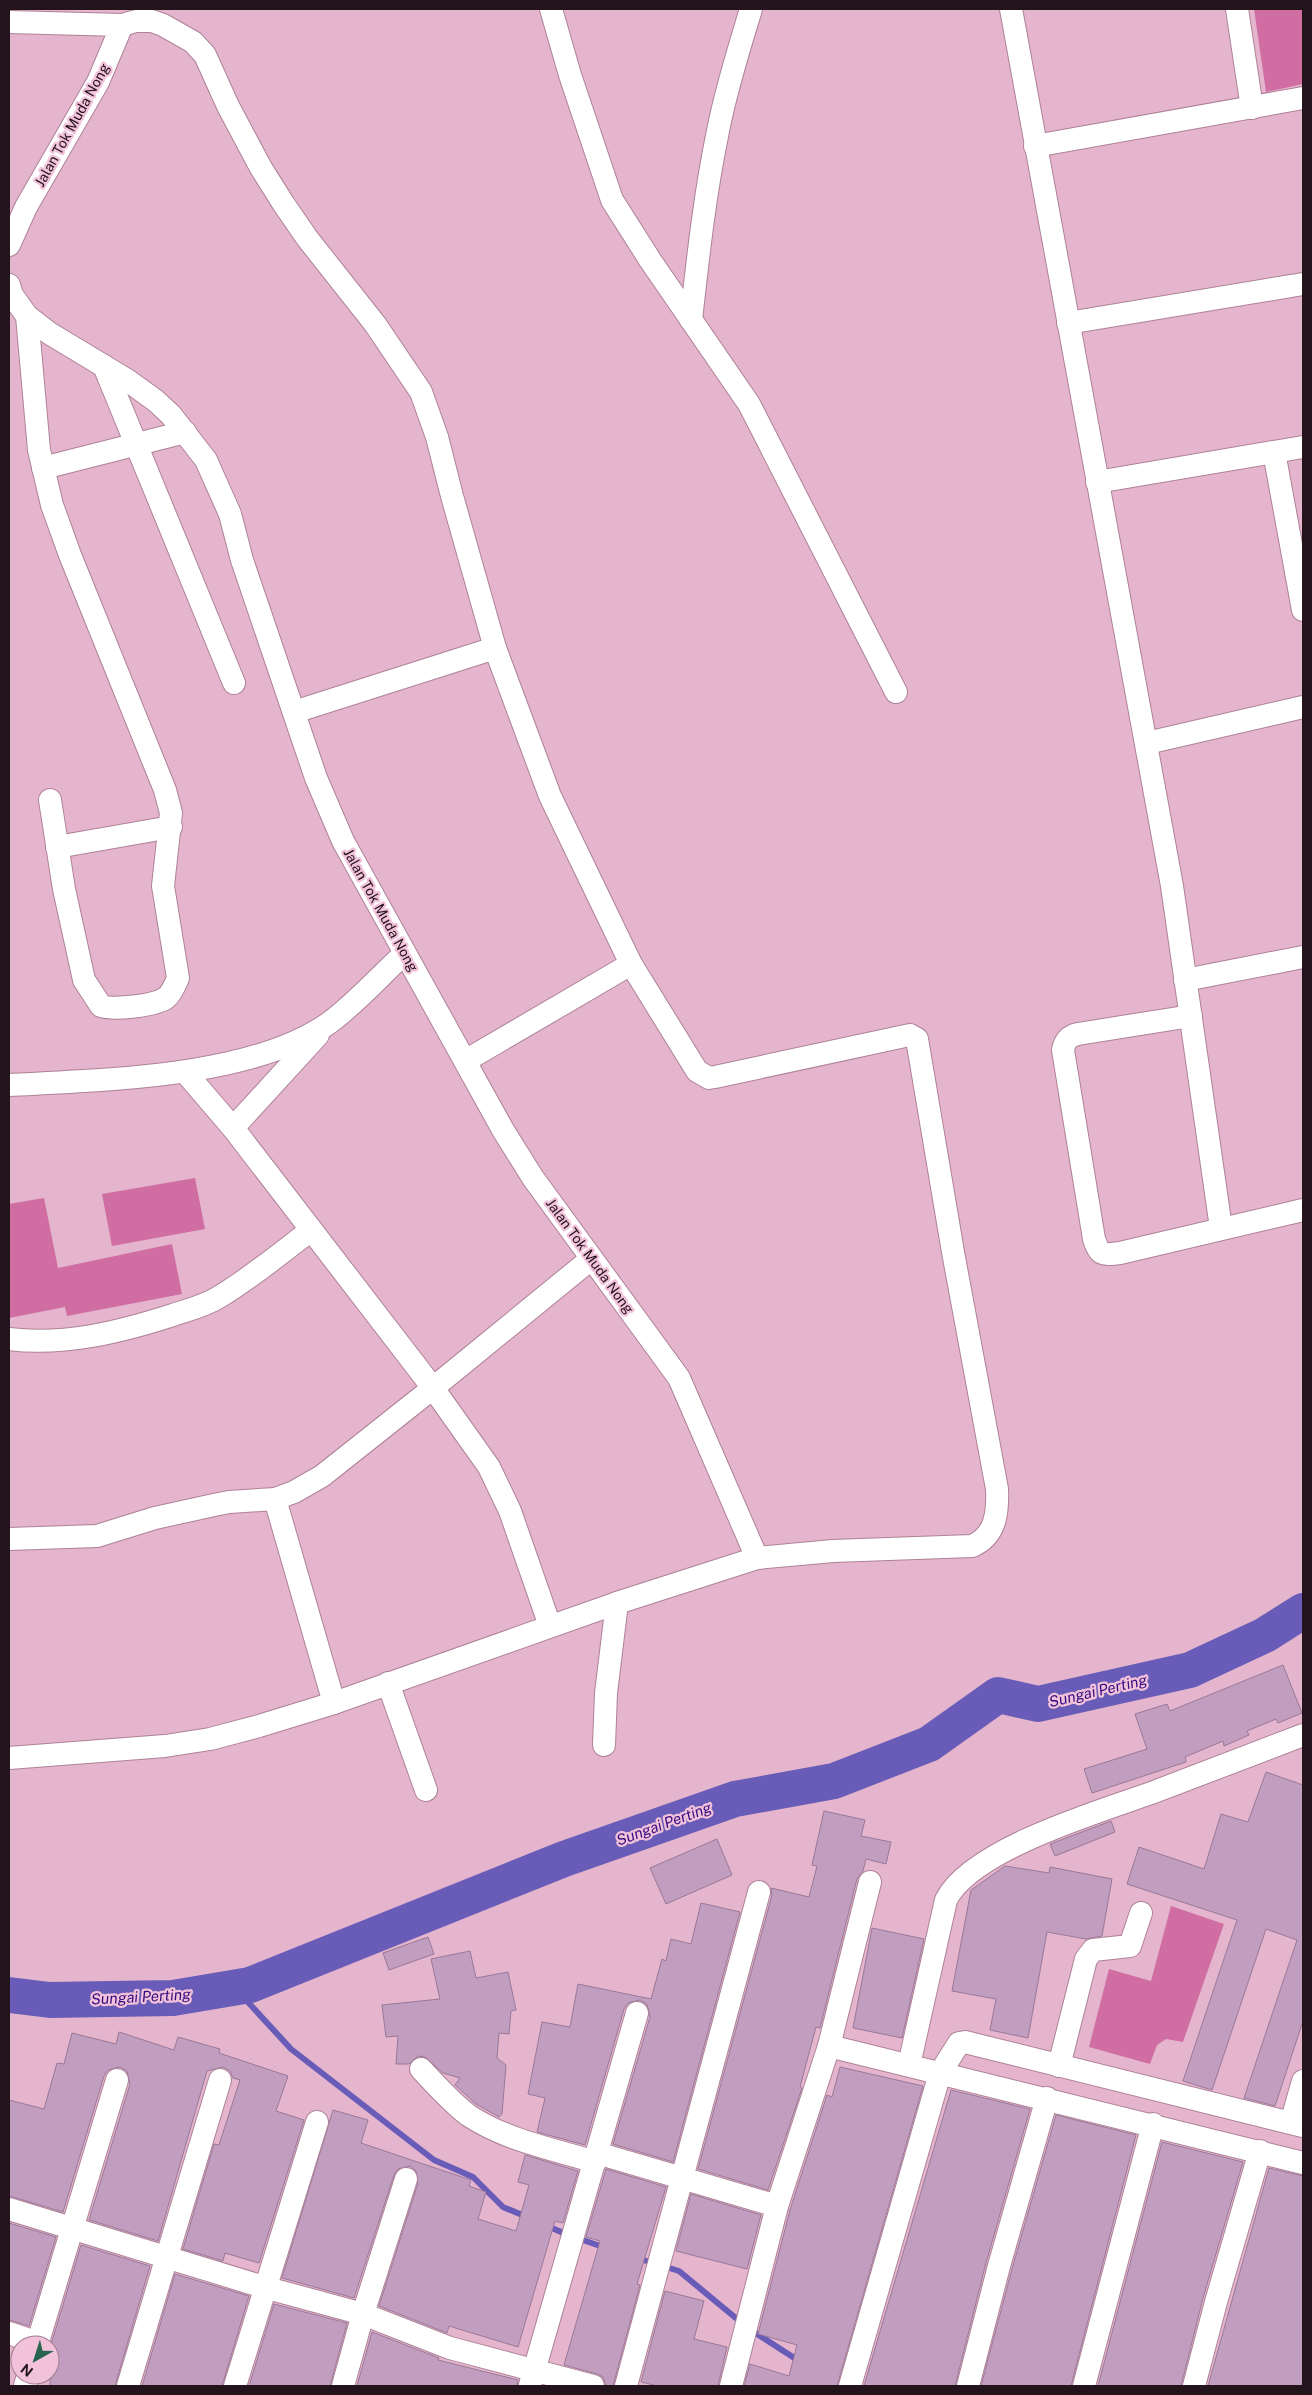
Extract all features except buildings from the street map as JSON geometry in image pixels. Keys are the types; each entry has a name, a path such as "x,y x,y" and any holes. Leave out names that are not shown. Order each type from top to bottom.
{"street":[{"path":"551,9 578,102 612,200 749,404 896,692"},
{"path":"691,320 701,233 717,131 750,9"},
{"path":"1011,9 1096,482 1147,743 1172,886 1221,1228"},
{"path":"1237,9 1252,108"},
{"path":"9,22 122,25 136,21 152,21 193,42 205,55 256,159 283,203 307,238 376,324 416,384 437,437 496,648 550,796 631,964 697,1071 710,1078 905,1036 914,1037 919,1042 953,1252 997,1489 998,1507 994,1526 986,1537 972,1546 833,1550 757,1558 616,1603 334,1702 210,1739 166,1746 9,1758"},
{"name":"Jalan Tok Muda Nong","path":"9,245 26,207 98,82 122,25"},
{"path":"1035,146 1303,98"},
{"path":"1068,323 1303,284"},
{"name":"Jalan Tok Muda Nong","path":"9,286 27,316 49,333 127,380 156,402 185,432 206,460 221,491 316,778 344,841 404,954 503,1130 533,1178 679,1378 757,1558"},
{"path":"27,316 39,450 52,505 70,555 165,790 172,813 163,886 178,978 165,999 150,1003 110,1008 101,1006 88,988 77,953 50,800"},
{"path":"104,366 234,683"},
{"path":"43,468 185,432"},
{"path":"1096,482 1303,447"},
{"path":"1274,452 1303,610"},
{"path":"294,712 496,648"},
{"path":"1147,743 1303,707"},
{"path":"57,847 171,827"},
{"path":"233,1128 329,1023 404,954"},
{"path":"1186,980 1303,957"},
{"path":"465,1060 631,964"},
{"path":"1191,1016 1070,1036 1064,1042 1063,1050 1094,1239 1098,1251 1104,1254 1120,1253 1303,1210"},
{"path":"9,1085 185,1072 274,1050 298,1040 329,1023"},
{"path":"185,1072 233,1128 434,1388 489,1467 501,1489 550,1626"},
{"path":"9,1339 53,1342 78,1339 145,1324 192,1309 217,1298 311,1230"},
{"path":"9,1539 97,1536 155,1518 229,1502 275,1499 294,1492 322,1476 434,1388 591,1259"},
{"path":"275,1499 334,1702"},
{"path":"604,1745 606,1693 616,1603"},
{"path":"388,1683 426,1790"},
{"path":"909,2065 946,1900 956,1883 987,1861 1038,1836 1303,1736"},
{"path":"731,2386 777,2206 829,2046 870,1882"},
{"path":"626,2386 758,1892"},
{"path":"1059,2066 1086,1959 1093,1950 1130,1946 1141,1913"},
{"path":"532,2379 637,2013"},
{"path":"850,2385 940,2073 956,2046 962,2042 1297,2125 1303,2081"},
{"path":"829,2046 1153,2124 1303,2163"},
{"path":"421,2069 458,2107 480,2122 521,2139 683,2177 777,2206"},
{"path":"41,2335 117,2080"},
{"path":"128,2386 220,2080"},
{"path":"968,2386 999,2266 1047,2098"},
{"path":"235,2386 318,2122"},
{"path":"1084,2386 1153,2124"},
{"path":"1194,2386 1216,2302 1260,2151"},
{"path":"343,2386 363,2314 406,2179"},
{"path":"9,2209 267,2288 363,2314 532,2379 593,2386"}],"shaded area":[{"path":"1254,9 1303,9 1303,84 1266,92"},
{"path":"195,1178 205,1229 112,1246 102,1194"},
{"path":"44,1198 58,1268 172,1244 182,1294 67,1316 65,1307 9,1318 9,1204"},
{"path":"1171,1906 1224,1924 1183,2042 1166,2039 1157,2045 1150,2064 1089,2047 1109,1969 1151,1981"}],"waterway":[{"name":"Sungai Perting","path":"9,1995 50,2000 173,1998 250,1985 564,1859 735,1799 834,1781 929,1744 998,1695 1038,1704 1190,1670 1265,1635 1303,1611"},
{"path":"235,1988 291,2049 434,2160 473,2177 503,2207 527,2217"},
{"path":"545,2225 568,2235"},
{"path":"577,2238 606,2248"},
{"path":"637,2258 679,2271 743,2324"},
{"path":"751,2330 799,2361"}]}
